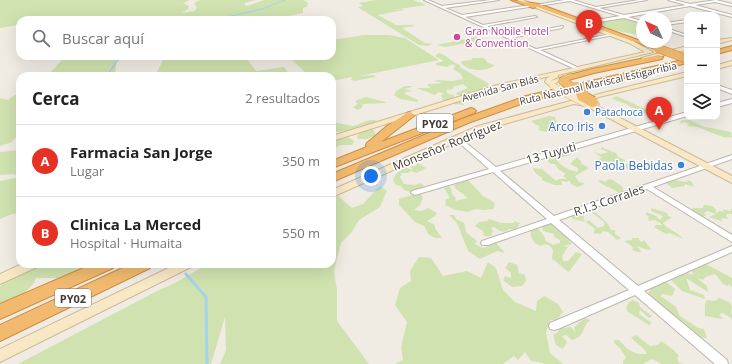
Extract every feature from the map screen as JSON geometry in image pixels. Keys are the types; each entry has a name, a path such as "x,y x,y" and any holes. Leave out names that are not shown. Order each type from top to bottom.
{"highway":[{"path":"514,0 533,5 634,42"},
{"path":"523,0 611,35 655,49 684,66"},
{"path":"720,51 732,48"},
{"path":"655,49 661,54 661,64"},
{"path":"720,54 732,52"},
{"path":"602,77 624,69 678,60 684,63"},
{"path":"661,64 627,78 584,89 568,85 563,81 564,77 592,71 661,64 684,67"},
{"name":"Ruta Nacional Mariscal Estigarribia","path":"336,176 494,110 555,91 661,64"},
{"name":"Ruta Nacional Mariscal Estigarribia","path":"336,163 437,122 542,90 602,77 684,67"},
{"path":"584,89 582,96 590,103"},
{"path":"364,152 391,128 410,115"},
{"name":"PY02","path":"0,312 99,268"},
{"name":"PY02","path":"0,333 137,268"}],"street":[{"path":"426,0 575,68"},
{"path":"442,7 497,0"},
{"path":"518,0 533,5"},
{"path":"462,16 571,0 636,20"},
{"path":"595,8 645,0"},
{"path":"670,0 732,16"},
{"path":"587,24 714,0 732,5"},
{"path":"720,15 732,12"},
{"path":"483,26 535,17"},
{"path":"672,23 684,21"},
{"path":"508,37 562,27"},
{"path":"672,31 684,35"},
{"path":"535,50 611,35"},
{"path":"720,40 732,38"},
{"name":"Avenida San Blás","path":"336,138 499,86 650,52 634,42"},
{"path":"655,49 684,47"},
{"path":"684,48 548,81 553,86 590,103 709,165 732,180"},
{"path":"590,103 592,98 597,96 684,68"},
{"path":"481,128 594,90 684,68"},
{"path":"553,86 552,83 555,81 592,71"},
{"path":"536,78 564,77"},
{"path":"720,87 732,92"},
{"path":"720,104 732,101"},
{"name":"Monseñor Rodríguez","path":"336,192 481,128 571,102 590,103"},
{"name":"13 Tuyuti","path":"414,193 684,115"},
{"path":"458,139 723,364"},
{"name":"R.I.3 Corrales","path":"485,243 732,157"},
{"path":"709,165 732,174"},
{"path":"648,187 732,239"},
{"path":"554,326 732,249"},
{"path":"0,278 24,268"},
{"path":"0,356 179,268"}],"green space":[{"path":"0,0 189,0 183,3 189,6 188,9 182,13 194,11 197,8 194,3 200,0 255,0 245,3 247,6 264,0 303,0 308,3 307,7 303,8 303,13 288,16 16,16 16,25 0,28"},
{"path":"376,0 413,0 426,5 386,11 404,10 378,15 396,25 413,25 414,26 402,28 425,43 433,44 427,46 419,45 359,8 363,6 359,3"},
{"path":"625,18 636,21 636,35 613,30 595,24"},
{"path":"364,35 389,35 405,38 439,60 359,76 374,75 376,77 355,81 351,80 352,77 336,80 336,72 305,72 292,60 336,60 336,39"},
{"path":"475,37 484,40 446,47 437,45"},
{"path":"439,53 489,84 486,88 482,89 486,94 484,96 486,98 475,98 477,99 473,102 466,100 463,101 464,105 453,104 468,95 457,95 456,93 468,88 463,84 453,87 453,89 446,90 448,94 454,95 454,97 448,100 441,100 443,99 441,95 444,94 442,93 438,92 435,95 417,88 431,88 428,84 443,83 435,81 436,80 452,81 463,79 461,74 453,69 455,66 452,64 447,67 436,65 436,63 444,61 435,56"},
{"path":"473,58 484,58 488,63 495,65 488,69 474,70 461,63 462,61 471,60"},
{"path":"62,60 117,60 115,72 51,72"},
{"path":"163,60 248,60 256,71 284,67 288,72 157,72"},
{"path":"405,86 412,86 404,89 413,91 405,92 405,94 418,100 417,102 400,99 394,95 396,91"},
{"path":"16,94 16,138 12,142 0,146 0,98 8,100"},
{"path":"616,96 652,112 652,114 650,115 612,99"},
{"path":"366,97 386,103 363,104 362,108 357,110 353,107 358,104 355,101"},
{"path":"549,116 555,117 556,121 565,129 557,133 541,131 538,130 540,128 538,125 531,121"},
{"path":"370,120 375,120 377,122 370,127 375,132 375,135 367,139 358,139 357,136 360,133 358,130 336,132 336,123 353,126"},
{"path":"682,120 690,120 702,126 731,132 732,137 728,138 719,136 697,127 687,126 689,124 685,122 679,124"},
{"path":"348,137 354,142 352,145 340,145 336,148 336,140"},
{"path":"601,147 616,153 618,157 625,160 624,163 632,166 632,168 629,170 606,161 607,163 595,159 603,158 593,152 601,154 608,152 601,149"},
{"path":"16,150 16,175 0,175 0,152"},
{"path":"564,151 570,155 556,159 563,166 578,172 578,168 570,164 577,157 582,162 580,163 589,168 575,176 579,182 584,183 583,185 577,187 571,184 569,180 568,182 562,181 562,185 554,185 542,180 542,177 534,171 533,168 542,169 556,181 559,179 567,179 563,176 566,174 558,169 555,164 551,164 545,159 550,155"},
{"path":"418,163 426,168 417,173 410,171 409,173 402,173 400,177 404,184 415,185 421,183 424,186 410,192 404,190 401,186 396,185 393,180 399,171 405,168 413,170 410,166 417,166 415,164"},
{"path":"16,178 16,214 0,219 0,181"},
{"path":"611,179 621,186 624,192 620,194 598,181 601,180 606,182 606,180"},
{"path":"468,180 483,196 495,203 493,209 475,209 468,212 456,210 445,205 446,199 449,199 449,196 444,188 449,186 451,188 452,194 456,198 455,201 468,198 455,188 454,185"},
{"path":"675,180 687,182 688,180 692,182 694,187 685,184 685,186 672,188 666,183"},
{"path":"380,186 387,191 380,207 359,220 352,232 341,243 336,263 336,197 338,196 352,208 363,204"},
{"path":"421,194 423,198 420,205 414,210 422,211 428,208 437,213 427,221 435,225 435,228 442,238 435,238 428,234 424,226 415,222 399,205 399,199"},
{"path":"704,205 713,206 716,209 716,214 708,211 703,213 707,215 701,217 692,210 693,208 703,208"},
{"path":"651,208 667,213 668,216 672,217 663,223 683,239 670,233 666,234 654,227 656,225 663,225 655,220 649,221 648,217 650,217 646,215 646,212 656,216 660,220 663,216 651,211"},
{"path":"722,209 731,211 732,209 732,214 727,214 726,216 728,219 721,218 722,221 709,217 719,211 725,212"},
{"path":"590,211 594,211 608,224 611,230 615,230 615,234 621,238 617,240 608,232 603,231 601,234 593,233 595,229 586,222 589,220 598,228 604,226 604,222"},
{"path":"579,213 583,214 583,219 586,222 573,219 571,217"},
{"path":"449,215 454,215 456,219 464,223 466,232 477,241 475,244 483,248 496,243 505,253 497,251 480,259 468,251 457,223"},
{"path":"489,219 501,223 514,223 514,221 520,223 516,230 509,229 501,231 494,227 491,228 493,231 491,236 484,236 483,231 475,226 479,222 487,221"},
{"path":"543,223 552,224 557,229 561,229 572,244 563,246 568,247 562,256 563,261 568,261 576,252 582,254 569,272 552,259 553,250 549,245 544,244 541,246 536,244 533,240 531,230 538,228 546,241 553,245 560,243 560,240 554,237 554,234 543,231"},
{"path":"633,238 638,238 641,242 644,240 651,249 648,250 637,246 642,252 632,250 633,247 624,241 631,240"},
{"path":"419,257 431,258 443,276 467,271 481,278 488,262 496,268 503,290 515,302 536,311 537,301 544,296 558,304 563,312 557,320 550,320 546,333 550,353 563,364 543,364 544,363 531,361 525,352 518,360 514,356 503,364 395,364 403,360 401,347 407,322 395,305 400,288 411,281 410,271"},
{"path":"509,262 517,265 519,273 525,275 526,281 522,286 512,287 503,280 505,276 511,278 511,273 505,268"},
{"path":"706,264 732,278 732,287 729,284 728,286 723,284 715,274 705,277 703,280 697,278 707,286 708,292 686,278 690,290 704,295 705,299 682,291 670,279 688,273 693,275 692,271 694,266"},
{"path":"22,268 89,268 87,270 58,278 36,278 34,283 26,291 16,298 0,305 0,287 2,284 0,285 0,278"},
{"path":"201,268 335,268 337,290 337,321 369,364 220,364 226,350 225,317 211,364 18,364"},
{"path":"665,281 675,289 672,296 662,294 661,296 676,307 680,316 698,328 704,329 707,338 698,337 648,296 650,288"},
{"path":"719,298 729,302 732,306 732,319 723,313 719,314 723,319 705,316 705,304 707,300 715,301"},
{"path":"633,300 639,303 640,307 652,316 649,318 640,310 639,314 652,323 649,325 628,312 626,308 629,302"},
{"path":"585,318 590,320 579,336 572,340 566,335 562,336 567,342 563,349 556,345 553,335 558,332 560,328 571,327 576,333 574,327"},
{"path":"636,335 650,346 658,345 661,341 675,351 679,356 677,358 679,363 683,364 662,364 652,359 643,364 623,364 623,361 626,358 620,348 614,343 614,340 619,340 634,353 647,354 644,349 631,338"}],"waterway":[{"path":"231,16 262,9 285,0"},
{"path":"110,72 118,60"},
{"path":"186,274 206,297 207,364"}],"place":[{"name":"Gran Nobile Hotel & Convention","path":"457,37"},
{"name":"Clinica La Merced","path":"589,43"},
{"name":"Patachoca","path":"587,112"},
{"name":"Arco Iris","path":"602,126"},
{"name":"Farmacia San Jorge","path":"659,130"},
{"name":"Paola Bebidas","path":"681,165"}]}
